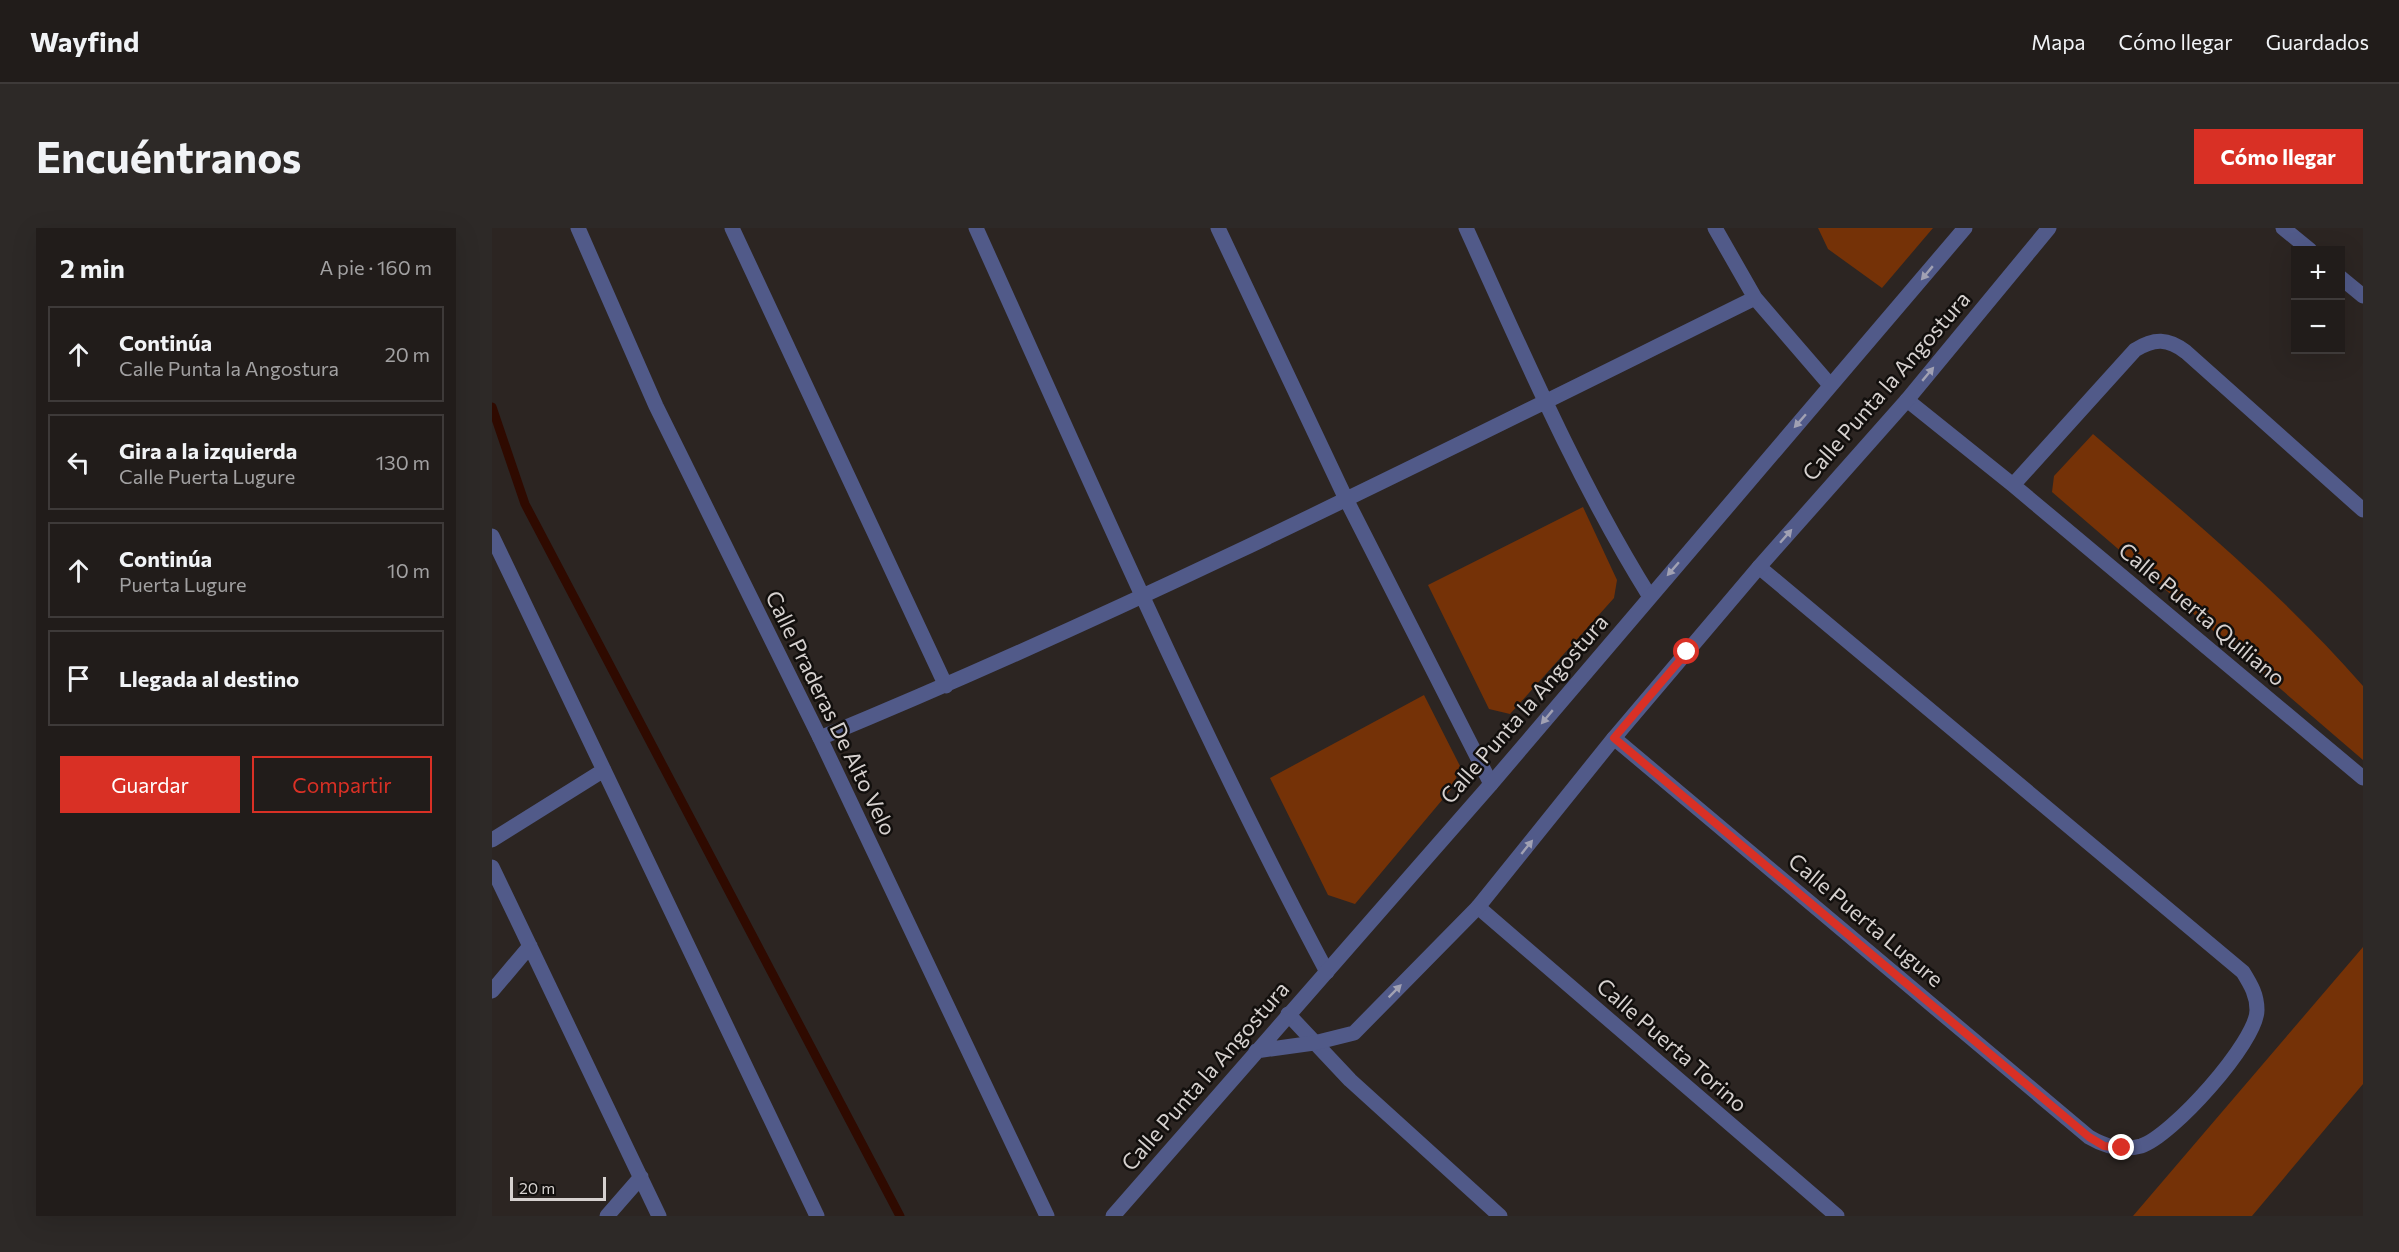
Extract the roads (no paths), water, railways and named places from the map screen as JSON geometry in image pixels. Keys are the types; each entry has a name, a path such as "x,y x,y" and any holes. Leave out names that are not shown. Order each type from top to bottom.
{"street":[{"name":"Calle Praderas De Alto Velo","path":"578,228 656,406 820,738 1047,1216"},
{"path":"732,228 946,686"},
{"path":"976,228 1142,596 1295,912 1327,972"},
{"path":"1218,228 1346,499 1491,784"},
{"path":"1466,228 1545,402 1622,552 1650,597"},
{"path":"1715,228 1755,298 1830,385"},
{"name":"Calle Punta la Angostura","path":"1113,1216 1491,784 1965,228"},
{"name":"Calle Punta la Angostura","path":"1314,1043 1354,1033 1478,907 1614,738 1759,567 1907,400 2049,228"},
{"path":"2283,228 2305,246"},
{"path":"2345,281 2363,296"},
{"path":"820,738 946,686 1142,596 1346,499 1755,298"},
{"path":"2013,485 2135,350 2147,342 2160,340 2181,348 2363,510"},
{"name":"Calle Puerta Quiliano","path":"1907,400 2013,485 2363,778"},
{"path":"492,536 817,1216"},
{"name":"Calle Puerta Lugure","path":"1614,738 2089,1137 2104,1146 2122,1148 2142,1145 2161,1135 2209,1088 2247,1041 2258,1012 2255,992 2243,972 1759,567"},
{"path":"492,840 604,770"},
{"path":"492,867 659,1216"},
{"name":"Calle Puerta Torino","path":"1478,907 1837,1216"},
{"path":"492,991 530,946"},
{"path":"1288,1014 1350,1080 1500,1216"},
{"path":"1256,1051 1314,1043"},
{"path":"607,1216 641,1177"}],"waterway":[{"path":"492,407 525,504 900,1216"}]}
